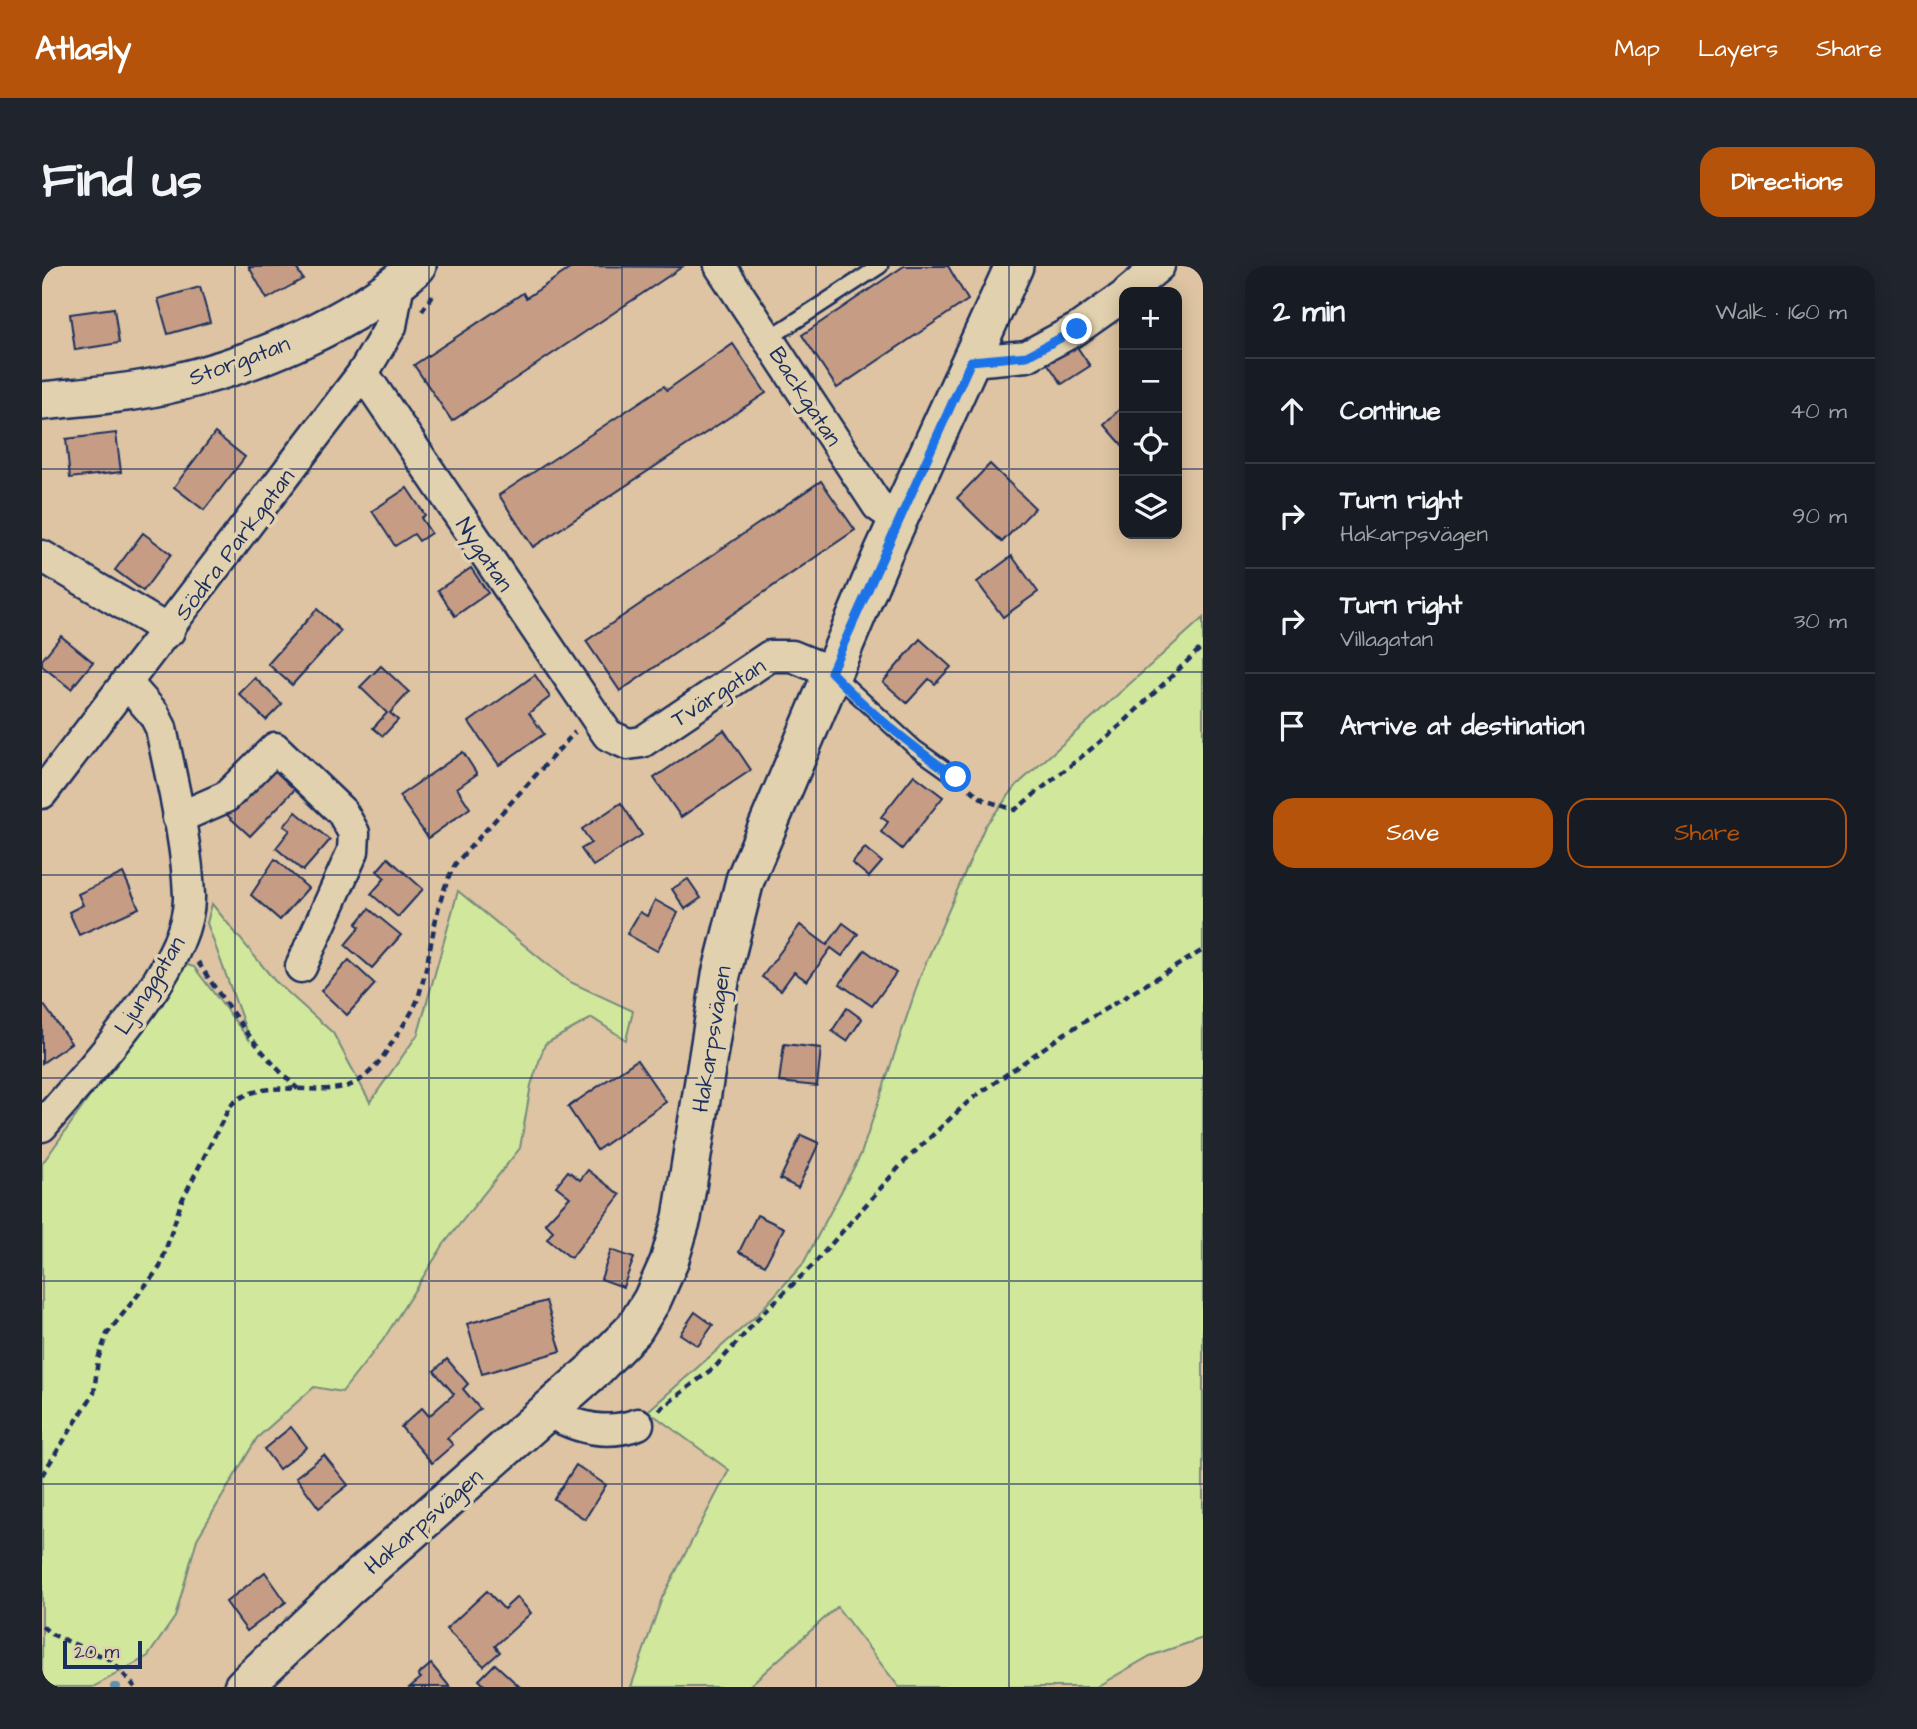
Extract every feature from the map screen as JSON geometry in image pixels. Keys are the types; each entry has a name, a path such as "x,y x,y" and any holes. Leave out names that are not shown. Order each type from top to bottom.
{"street":[{"name":"Backgatan","path":"720,266 878,506 898,520"},
{"name":"Hakarpsvägen","path":"243,1687 345,1590 548,1411 634,1329 669,1262 681,1218 732,924 745,880 831,672 1014,266"},
{"path":"1134,287 1159,266"},
{"name":"Södra Parkgatan","path":"42,793 126,682 169,631 363,373 391,327 408,274"},
{"name":"Storgatan","path":"42,401 173,384 228,368 320,329 408,274"},
{"path":"971,361 1027,356 1077,329 1119,300"},
{"name":"Nygatan","path":"363,373 601,724"},
{"path":"42,556 169,631"},
{"name":"Tvärgatan","path":"601,724 628,744 642,742 769,656 792,656 831,672"},
{"name":"Ljunggatan","path":"42,1126 121,1034 184,932 189,898 178,818 161,728 154,714 126,682"},
{"path":"178,818 226,797 275,748 342,812 354,833 353,851 301,967"},
{"path":"548,1411 563,1420 594,1430 625,1429 638,1424"}],"lane":[{"path":"768,339 880,266"},
{"path":"831,672 894,730 956,777"}],"path":[{"path":"956,777 984,800 1015,810 1121,725 1203,646"},
{"path":"42,1475 94,1393 98,1359 107,1334 160,1267 182,1199 230,1106 242,1094 258,1089 348,1086 366,1076 382,1059 416,1003 443,885 456,863 601,724"},
{"path":"178,944 190,950 233,1015 279,1071 298,1089"},
{"path":"638,1424 691,1388 716,1366 765,1311 811,1267 902,1164 970,1100 1076,1027 1203,950"},
{"path":"42,1626 51,1634 111,1660 135,1687"}],"green space":[{"path":"1203,618 1203,1638 1150,1656 1096,1687 899,1687 837,1607 748,1687 631,1687 662,1598 729,1470 648,1411 756,1316 803,1264 861,1154 921,974 985,826 1017,785"},
{"path":"458,891 568,981 633,1011 626,1040 592,1018 545,1044 531,1085 520,1148 444,1244 383,1340 342,1392 314,1387 257,1438 197,1539 175,1617 148,1656 93,1687 42,1687 42,1164 184,964 194,967 250,1041 207,923 212,904 274,980 333,1033 370,1102 418,1034"}],"building":[{"path":"295,266 303,279 267,299 249,267"},
{"path":"574,266 682,267 452,421 414,365 523,293 526,298"},
{"path":"904,266 948,266 968,300 837,388 802,335"},
{"path":"200,287 210,322 168,334 158,299"},
{"path":"114,308 119,343 75,350 70,314"},
{"path":"1073,341 1090,366 1062,384 1045,360"},
{"path":"733,344 766,393 533,547 499,495 664,386 667,390"},
{"path":"1119,410 1119,441 1104,424"},
{"path":"116,433 121,472 70,478 66,439"},
{"path":"215,433 245,457 204,510 174,487"},
{"path":"990,464 1035,508 1002,542 957,498"},
{"path":"821,481 855,530 620,691 586,641"},
{"path":"407,488 425,515 421,518 431,533 419,541 414,534 395,546 372,511"},
{"path":"143,533 171,554 143,591 115,570"},
{"path":"1012,556 1038,592 1003,617 977,582"},
{"path":"471,568 488,593 455,616 438,590"},
{"path":"317,609 341,631 292,685 268,664"},
{"path":"61,636 93,662 71,689 42,666 42,660"},
{"path":"920,639 951,667 935,684 929,679 907,703 883,682"},
{"path":"381,666 409,692 390,713 398,720 383,736 373,728 387,713 360,687"},
{"path":"535,675 550,697 529,713 544,734 499,765 469,722"},
{"path":"255,678 282,704 266,720 239,694"},
{"path":"724,730 751,770 681,817 654,778"},
{"path":"463,752 477,774 457,788 470,808 428,838 399,796"},
{"path":"278,762 301,783 250,836 227,815"},
{"path":"914,775 943,797 902,849 881,832 888,822 881,817"},
{"path":"621,803 642,835 593,866 581,849 591,843 582,829"},
{"path":"296,812 330,840 303,871 276,848 290,830 284,826"},
{"path":"865,848 882,862 869,877 852,863"},
{"path":"388,858 423,889 398,917 371,894 385,878 377,871"},
{"path":"275,859 308,888 280,920 251,895"},
{"path":"123,873 139,908 79,935 69,912 83,905 78,894"},
{"path":"688,879 701,898 685,909 672,889"},
{"path":"655,900 678,913 657,951 627,934 640,912 647,916"},
{"path":"369,909 401,935 372,968 345,945 360,927 356,924"},
{"path":"843,923 858,934 842,956 831,948 807,981 794,972 781,990 762,977 800,925 827,945"},
{"path":"865,950 896,973 872,1006 840,984"},
{"path":"349,960 375,984 347,1015 321,991"},
{"path":"44,1005 71,1043 42,1063 42,1006"},
{"path":"847,1008 862,1019 847,1041 832,1031"},
{"path":"784,1044 821,1048 817,1086 779,1082"},
{"path":"637,1060 666,1102 597,1150 568,1107"},
{"path":"801,1135 819,1143 798,1188 780,1179"},
{"path":"588,1170 620,1195 571,1258 547,1239 553,1231 545,1223 570,1197 556,1186 568,1171 580,1180"},
{"path":"757,1215 784,1228 765,1265 739,1252"},
{"path":"611,1250 634,1258 623,1287 601,1279"},
{"path":"546,1301 561,1351 482,1374 467,1324"},
{"path":"695,1312 713,1325 698,1346 680,1334"},
{"path":"447,1359 468,1384 463,1389 480,1409 447,1438 453,1445 432,1463 401,1427 422,1408 429,1416 454,1394 434,1371"},
{"path":"291,1427 307,1447 279,1469 264,1449"},
{"path":"324,1455 348,1485 319,1508 296,1477"},
{"path":"576,1465 606,1485 585,1519 554,1499"},
{"path":"265,1572 286,1602 247,1631 226,1602"},
{"path":"487,1591 504,1609 517,1597 531,1613 495,1646 500,1652 484,1666 446,1629"},
{"path":"431,1664 450,1687 410,1687 421,1678 418,1675"},
{"path":"495,1664 520,1687 486,1687 479,1680"}],"route":[{"path":"956,777 915,748 862,704 831,672 971,361 1027,356 1077,329"}]}
